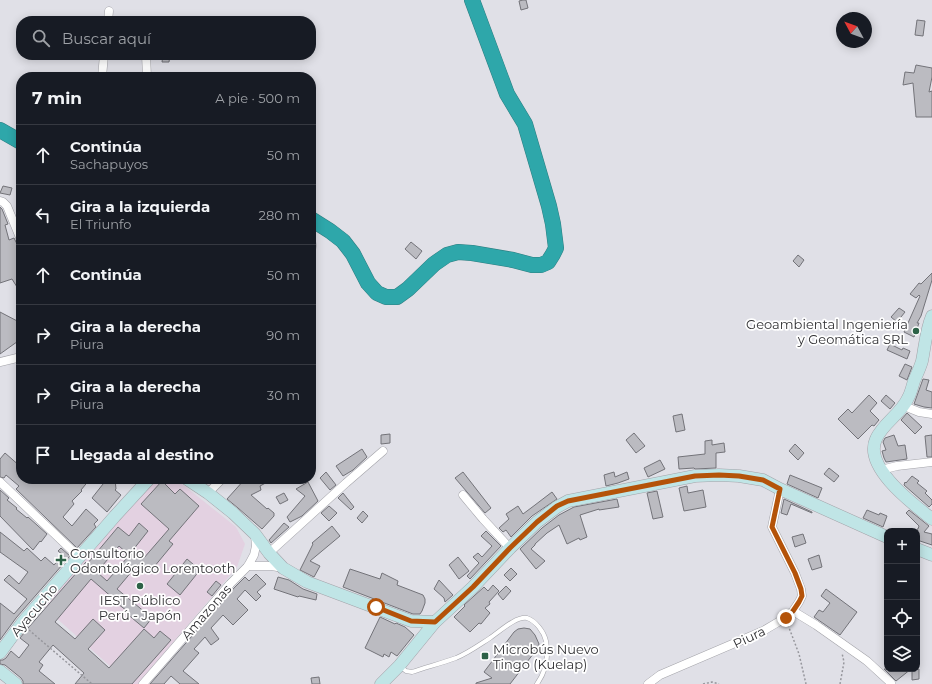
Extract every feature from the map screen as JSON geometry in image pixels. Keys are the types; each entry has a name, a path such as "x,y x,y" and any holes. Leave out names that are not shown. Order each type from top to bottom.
{"highway":[{"path":"316,222 343,241 353,254 368,283 377,293 386,297 397,297 434,264 452,253 472,253 532,265 541,265 548,262 556,248 549,206 525,124 507,94 472,0"},
{"path":"0,130 16,139"}],"main road":[{"path":"932,316 921,363 908,398 904,406 884,427 873,448 877,462 887,479 893,486 932,519"},
{"path":"384,683 435,622 473,587 537,522 557,506 568,501 695,476 739,476 763,480 884,536"},
{"name":"Ayacucho","path":"0,653 22,623 144,484"},
{"path":"194,484 234,513 255,534 269,553 283,568 307,582 411,621 435,622"},
{"path":"920,550 932,555"},
{"path":"0,671 16,684"}],"street":[{"path":"108,16 109,10"},
{"path":"102,72 104,60"},
{"path":"146,60 147,72"},
{"path":"0,201 7,206 16,228"},
{"path":"0,362 16,357"},
{"path":"904,406 919,412 932,414"},
{"path":"269,553 383,451"},
{"path":"882,470 897,466 932,462"},
{"path":"0,482 79,557"},
{"path":"208,493 217,484"},
{"name":"Piura","path":"648,684 660,675 763,631 786,618 793,611 802,596 801,589 795,573 772,527 780,489"},
{"path":"463,495 510,548"},
{"name":"Amazonas","path":"143,684 230,584 248,566 254,556 256,546 255,534"},
{"path":"248,566 272,566 283,568"},
{"path":"793,611 816,625 867,661 891,683"}],"lane":[{"path":"399,666 406,671 412,672 457,657 479,645 509,624 518,619 527,618 538,625 545,639 548,652 546,666 537,684"}],"path":[{"path":"786,618 799,654 806,684"},
{"path":"22,623 92,684"},
{"path":"839,642 844,662 840,684"},
{"path":"703,684 712,682 719,684"}],"shaded area":[{"name":"IEST Público Perú - Japón","path":"151,484 182,484 236,527 245,544 237,567 138,684 130,684 43,606"}],"building":[{"path":"526,0 528,8 521,10 519,1"},
{"path":"917,20 925,21 923,36 915,35"},
{"path":"162,60 169,60 169,62 162,62"},
{"path":"916,65 932,68 929,92 932,91 932,117 916,117 913,83 903,85 905,72 914,73"},
{"path":"3,186 12,188 10,195 0,193"},
{"path":"0,207 8,224 5,225 9,240 14,238 16,242 16,285 12,279 0,283"},
{"path":"411,242 422,251 416,259 405,249"},
{"path":"798,255 804,260 799,267 793,261"},
{"path":"932,273 932,280 921,316 917,323 919,323 914,337 904,332 920,296 919,295 916,298 910,294 919,283 921,284"},
{"path":"899,308 905,312 897,322 891,317"},
{"path":"0,312 16,320 16,343 0,354"},
{"path":"890,344 902,350 903,348 910,351 907,359 887,350"},
{"path":"905,364 912,367 907,380 899,376"},
{"path":"923,379 929,380 926,390 932,392 932,408 914,404"},
{"path":"869,395 877,403 870,411 879,420 858,439 838,419 848,409 852,413"},
{"path":"886,395 895,403 890,409 881,401"},
{"path":"907,413 922,427 915,434 901,420"},
{"path":"682,414 685,430 676,432 673,416"},
{"path":"634,433 645,446 636,453 626,440"},
{"path":"390,434 390,443 381,444 381,435"},
{"path":"894,435 898,446 905,445 907,459 886,462 882,451 886,450 883,442 885,438"},
{"path":"932,435 932,457 927,457 925,436"},
{"path":"712,440 712,445 724,443 725,452 716,453 716,468 679,469 678,457 705,454 705,441"},
{"path":"795,444 804,453 798,460 789,451"},
{"path":"362,449 367,457 353,470 343,476 336,466"},
{"path":"5,453 16,463 16,483 6,475 4,478 0,477 0,459"},
{"path":"660,460 665,469 648,477 644,468"},
{"path":"829,468 839,476 834,482 824,474"},
{"path":"326,472 336,485 330,490 320,478"},
{"path":"463,472 491,508 485,513 455,478"},
{"path":"614,472 615,477 627,472 629,479 606,486 604,475"},
{"path":"790,475 822,488 818,498 787,484"},
{"path":"912,476 919,481 917,483 927,491 925,493 932,500 932,504 929,507 904,485 905,482 906,483"},
{"path":"17,484 86,484 81,490 82,491 72,501 74,504 63,517 72,526 86,509 98,520 94,524 96,527 77,548 16,489 19,486"},
{"path":"103,484 116,484 115,490 121,495 107,512 92,498"},
{"path":"159,484 165,484 175,494 180,489 199,506 169,541 173,544 149,573 138,564 117,589 152,618 144,628 126,613 127,611 91,579 55,622 75,639 93,619 105,630 88,649 109,668 144,629 154,638 160,631 171,640 132,684 75,684 84,673 53,645 39,662 43,665 39,671 55,684 23,684 21,678 5,665 0,664 0,660 6,658 11,651 19,658 29,645 20,638 86,562 87,564 118,527 129,536 139,523 148,531 129,555 119,546 97,572 107,581 133,551 143,559 169,529 141,504"},
{"path":"240,484 264,484 260,486 261,490 251,495 274,513 274,516 262,529 227,499"},
{"path":"305,484 309,484 318,501 302,516 290,522 287,517 305,496 296,489"},
{"path":"687,486 688,493 703,490 706,507 684,511 679,488"},
{"path":"0,490 9,498 7,500 17,508 16,509 27,518 28,517 47,534 33,550 0,516"},
{"path":"657,491 663,517 653,519 647,493"},
{"path":"552,492 557,499 532,516 511,537 506,530 503,532 499,528 509,519 506,514 518,506 523,514"},
{"path":"284,493 288,500 280,504 276,497"},
{"path":"343,493 354,507 351,510 338,498"},
{"path":"617,499 619,507 599,509 580,515 587,537 580,540 579,538 567,544 559,525 547,533 531,549 545,561 536,569 520,549 542,528 559,515 574,507"},
{"path":"784,499 812,513 791,504 787,515 781,513"},
{"path":"329,506 337,513 329,521 321,513"},
{"path":"867,510 879,515 880,513 887,516 883,527 863,518"},
{"path":"909,510 929,526 924,532 932,534 932,545 920,541 919,526 906,513"},
{"path":"363,511 368,516 362,523 357,518"},
{"path":"284,523 289,527 271,543 269,540"},
{"path":"332,526 340,536 310,561 320,566 314,577 300,570 313,544 312,543"},
{"path":"486,531 501,546 470,579 467,576 479,563 473,557 478,553 482,557 492,546 481,536"},
{"path":"0,532 24,551 27,548 41,561 45,557 54,565 63,555 58,551 61,548 70,556 16,618 0,640 0,603 14,614 27,599 4,580 9,575 19,584 28,572 0,552"},
{"path":"803,534 806,543 795,547 792,537"},
{"path":"819,555 822,567 812,570 808,559"},
{"path":"458,557 469,571 459,579 449,565"},
{"path":"187,559 200,570 180,595 167,584"},
{"path":"511,568 517,574 510,581 504,575"},
{"path":"350,569 380,579 382,573 398,581 397,585 423,595 425,603 422,611 420,614 413,614 343,587"},
{"path":"256,574 266,584 257,592 261,596 256,601 245,590 237,599 248,610 233,625 223,615 211,628 219,639 211,645 205,637 194,649 199,653 183,671 199,684 180,684 171,676 164,684 150,684 234,588 245,577 249,581"},
{"path":"278,577 289,580 303,589 317,594 316,600 298,597 274,589"},
{"path":"439,580 453,595 445,602 444,598 434,589"},
{"path":"216,581 221,585 212,596 207,592"},
{"path":"493,585 499,591 489,602 490,604 485,608 490,613 481,624 479,623 470,632 454,617 465,606 464,605 484,587 488,591"},
{"path":"506,586 511,591 503,600 498,594"},
{"path":"826,589 857,612 840,635 814,617 819,610 823,612 830,603 821,596"},
{"path":"380,617 405,627 414,635 397,656 391,652 389,657 384,654 383,657 365,648"},
{"path":"518,629 530,629 535,635 539,644 537,649 510,684 476,684 492,678 484,672 514,632"},
{"path":"887,672 907,672 896,681"},
{"path":"912,672 919,672 919,679 912,680"},
{"path":"319,677 320,684 312,684 311,678"}],"place":[{"name":"Geoambiental Ingeniería y Geomática SRL","path":"916,331"},
{"name":"Consultorio Odontológico Lorentooth","path":"61,560"},
{"name":"IEST Público Perú - Japón","path":"140,586"},
{"name":"Microbús Nuevo Tingo (Kuelap)","path":"485,656"}],"route":[{"path":"376,607 411,621 435,622 473,587 537,522 557,506 568,501 672,480 695,476 719,475 739,476 763,480 780,489 772,527 795,573 802,596 793,611 786,618"}]}
